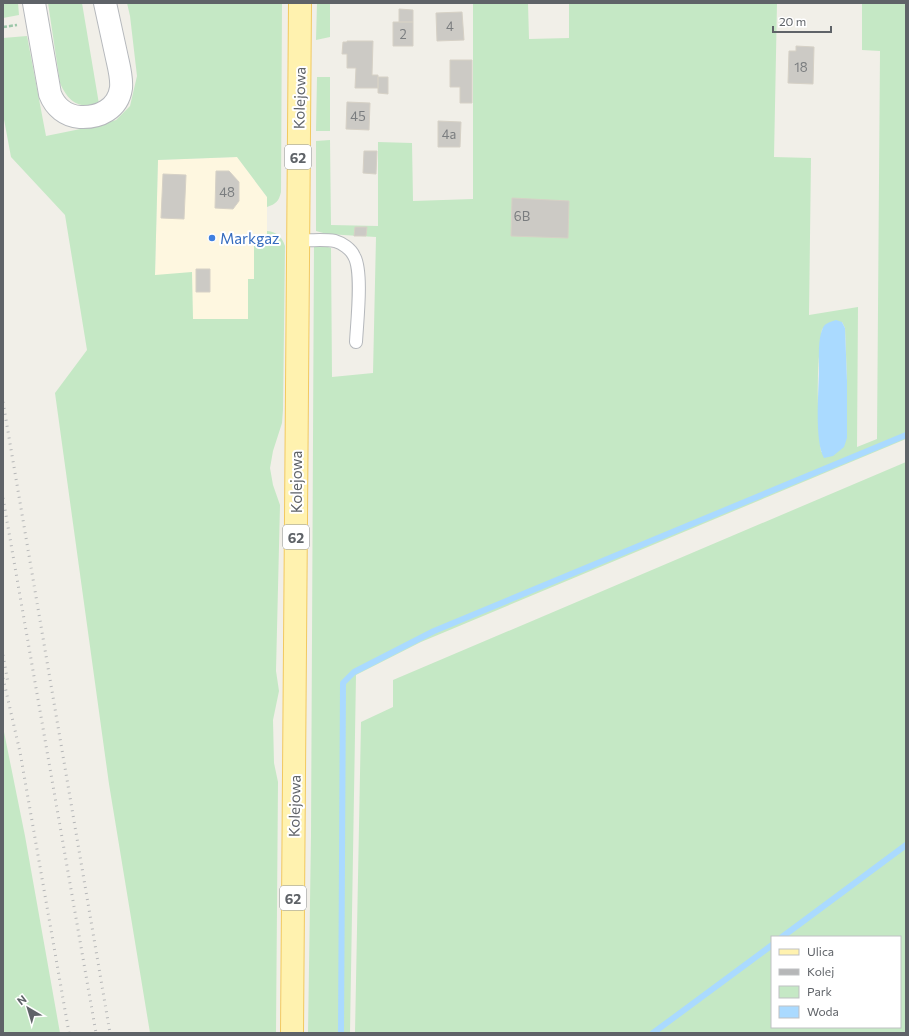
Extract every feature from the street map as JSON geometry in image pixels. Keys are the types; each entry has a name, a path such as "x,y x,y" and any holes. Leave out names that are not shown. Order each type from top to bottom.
{"main road":[{"name":"Kolejowa","path":"292,1033 300,3"}],"street":[{"path":"34,3 50,94 54,104 63,111 75,117 86,117 102,114 111,109 121,88 119,69 105,3"}],"lane":[{"path":"298,240 335,242 341,244 354,256 358,266 356,342"}],"shaded area":[{"name":"Markgaz","path":"237,157 267,197 267,244 254,245 254,279 248,280 248,319 193,319 155,275 158,160"}],"green space":[{"path":"3,3 18,3 19,15 3,18"},
{"path":"48,3 82,3 99,104 86,106 80,105 71,99 63,90 60,83"},
{"path":"127,3 282,3 281,192 279,198 273,205 267,207 267,197 237,157 158,160 155,275 192,272 193,319 248,319 248,279 254,279 254,245 267,244 267,231 274,232 279,236 285,246 283,410 282,423 273,451 270,468 273,485 280,505 276,671 279,691 273,720 274,763 278,782 276,1033 150,1033 109,784 55,393 87,350 65,215 11,157 3,114 3,38 27,36 46,136 100,125 116,120 130,106 137,76 130,16"},
{"path":"317,3 330,3 330,37 316,40"},
{"path":"473,3 528,3 529,39 569,38 569,3 777,3 774,157 811,158 809,315 858,307 857,447 877,439 880,51 862,50 862,3 906,3 906,439 421,642 356,675 350,1033 308,1033 311,836 314,243 331,248 332,377 373,373 376,237 327,234 316,231 316,141 330,140 331,225 378,226 378,142 412,143 413,201 473,199","holes":["842,322 845,328 847,381 846,438 821,452 818,390 822,329"]},
{"path":"317,77 330,77 330,131 316,131"},
{"path":"906,462 906,1033 355,1033 361,722 393,707 393,680"},
{"path":"3,727 25,836 60,1033 3,1033"}],"water":[{"path":"836,320 842,322 845,328 847,438 844,447 833,456 824,458 821,450 818,427 819,343 824,326"}],"building":[{"path":"399,9 413,10 413,22 399,22"},
{"path":"462,12 464,40 437,41 436,13"},
{"path":"393,22 413,22 413,46 393,46"},
{"path":"373,41 372,75 378,75 378,88 355,88 356,68 347,68 347,54 342,54 343,42"},
{"path":"796,46 814,47 813,84 788,83 789,51 796,51"},
{"path":"450,60 472,60 472,103 460,103 460,87 450,87"},
{"path":"378,77 388,77 388,94 378,93"},
{"path":"347,102 370,103 369,130 346,129"},
{"path":"438,121 461,122 460,147 438,147"},
{"path":"364,151 377,151 376,174 363,173"},
{"path":"216,171 229,171 239,182 239,201 233,209 215,208"},
{"path":"163,174 186,175 184,219 161,218"},
{"path":"512,198 569,201 568,238 511,236"},
{"path":"355,227 367,227 366,236 354,236"},
{"path":"196,269 210,269 210,292 196,292"}],"waterway":[{"path":"341,1033 343,683 354,672 434,631 906,435"},
{"path":"783,936 906,845"},
{"path":"653,1033 771,946"}],"railway":[{"path":"3,402 110,1033"},
{"path":"3,498 96,1033"},
{"path":"3,655 8,683"},
{"path":"3,678 20,752 69,1033"}],"place":[{"name":"Markgaz","path":"212,238"}]}
